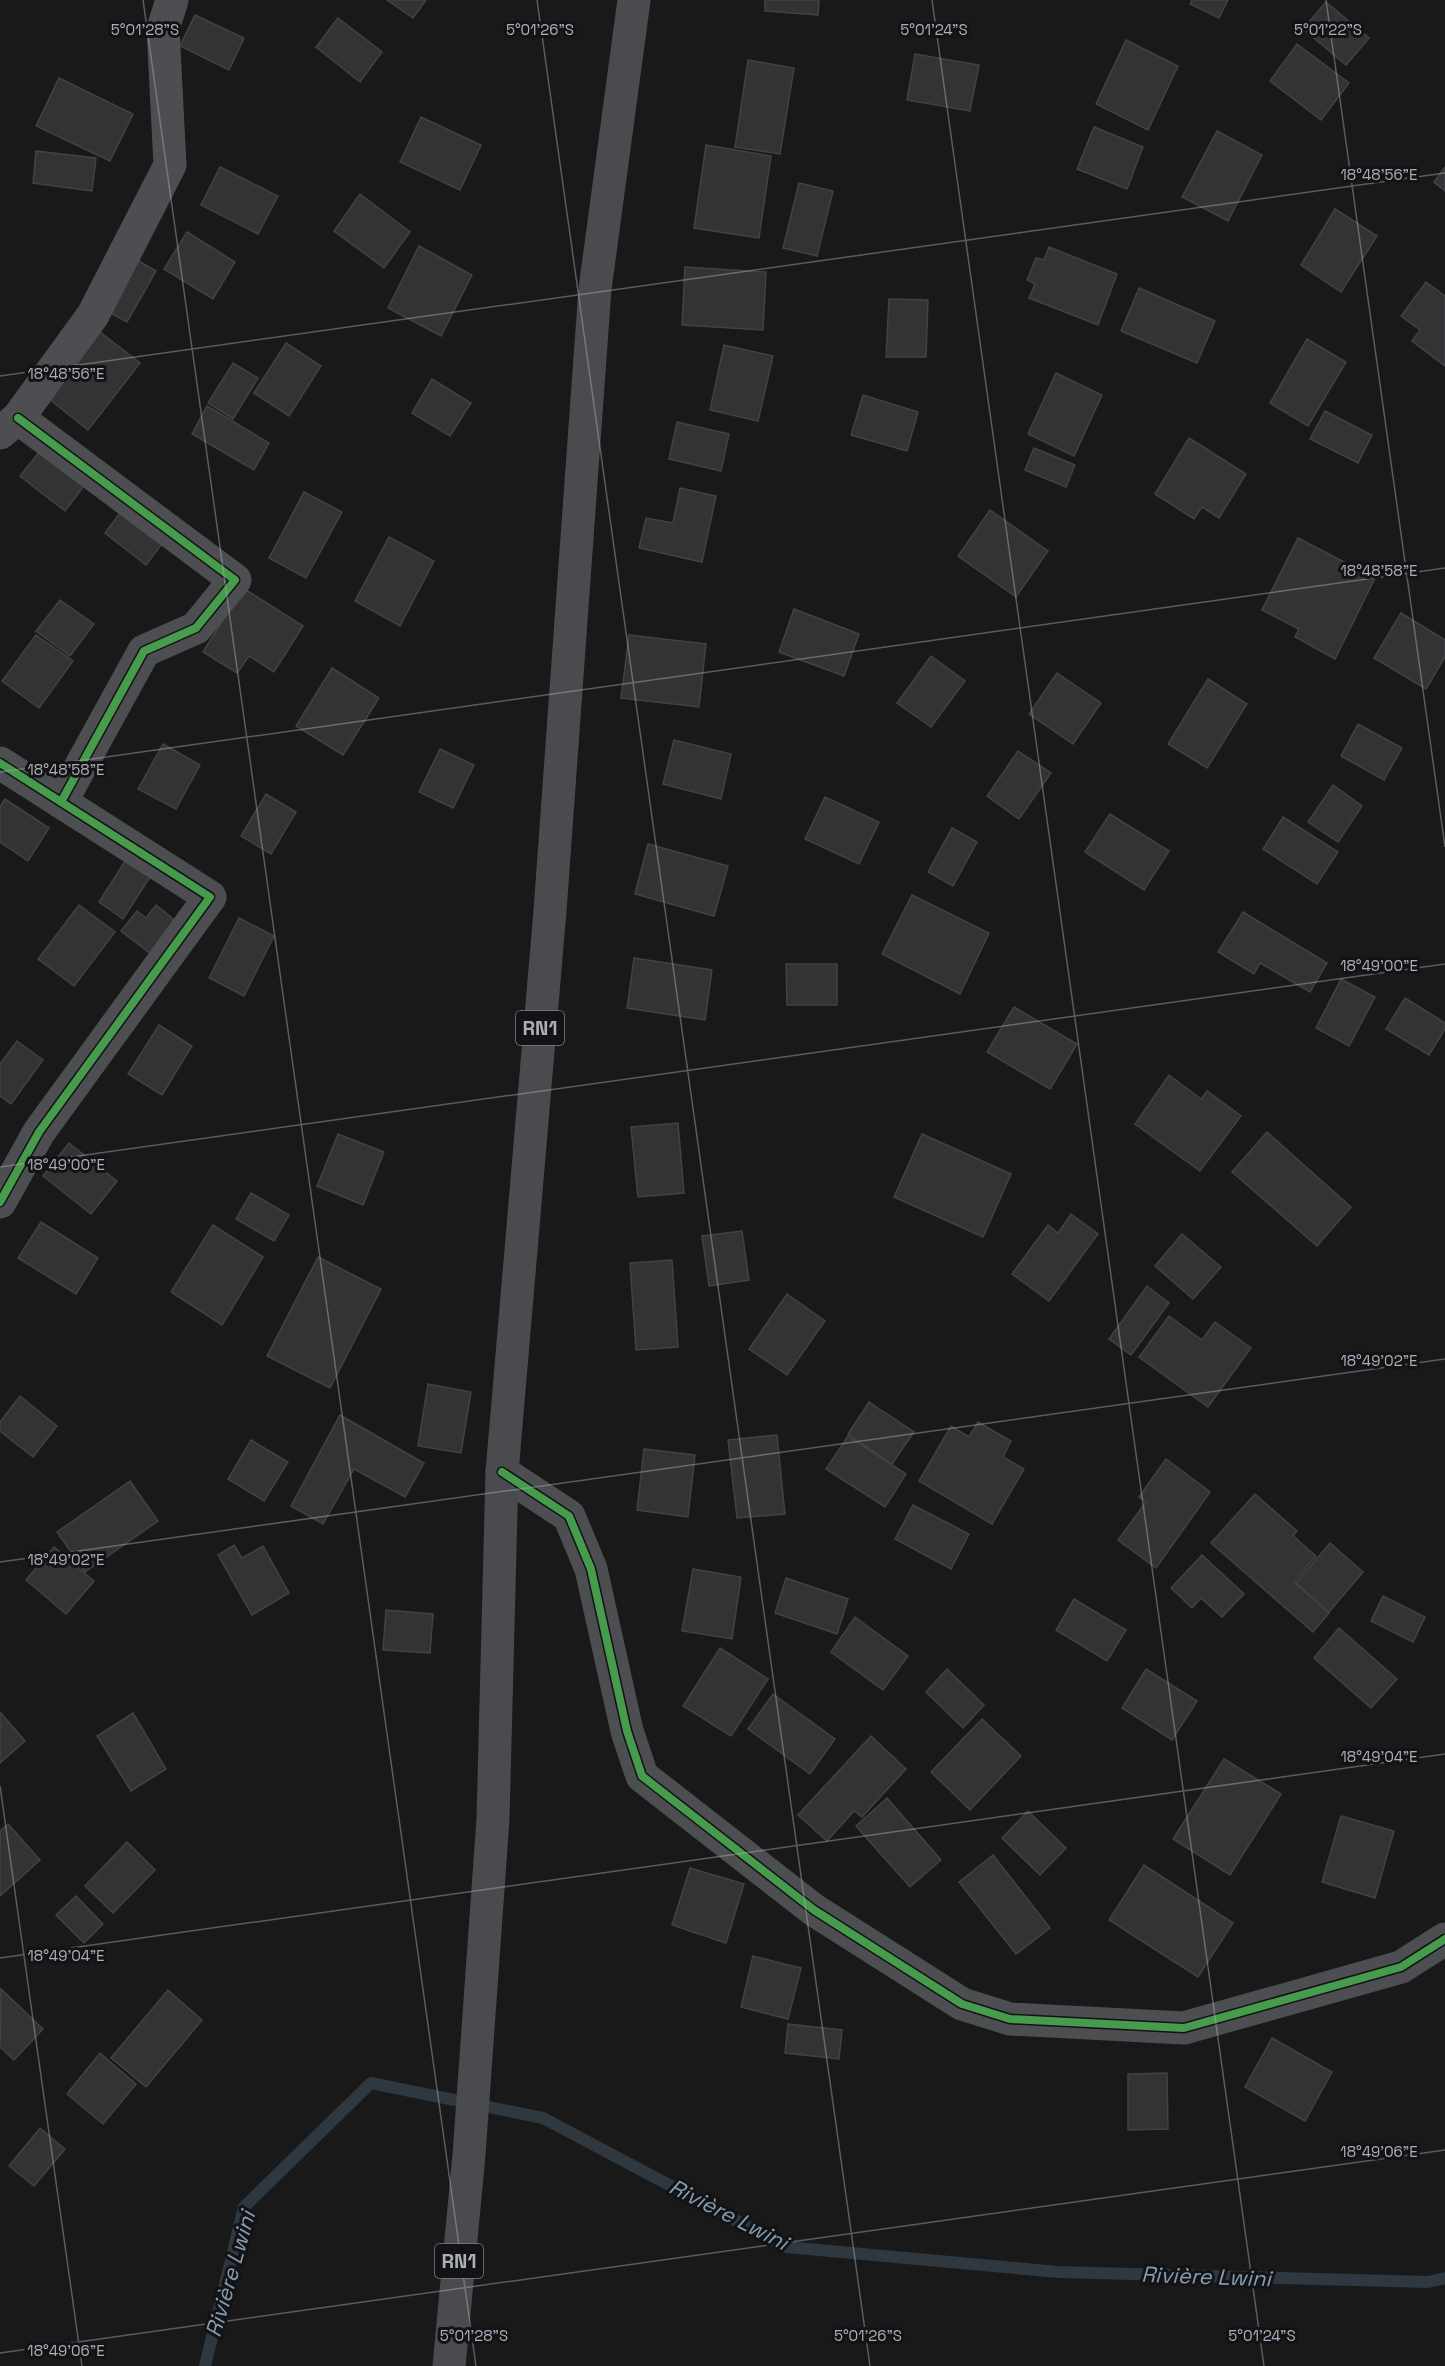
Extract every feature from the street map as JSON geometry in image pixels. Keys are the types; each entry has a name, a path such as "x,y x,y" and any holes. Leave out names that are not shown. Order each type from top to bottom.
{"highway":[{"name":"RN1","path":"449,2366 469,2155 493,1819 502,1472 550,910 595,289 634,0"}],"street":[{"path":"61,802 144,651 196,628 235,580 9,426 93,315 170,165 163,29 172,0"},
{"path":"0,762 210,897 39,1132 0,1202"},
{"path":"502,1472 569,1516 591,1569 627,1731 642,1776 814,1910 962,2004 1010,2019 1184,2028 1401,1967 1445,1939"}],"building":[{"path":"387,0 426,0 413,18"},
{"path":"765,0 819,0 818,15 765,11"},
{"path":"1192,0 1228,0 1219,18 1190,4"},
{"path":"1326,2 1369,38 1346,65 1303,29"},
{"path":"195,15 244,38 229,70 180,46"},
{"path":"338,18 382,52 360,82 316,47"},
{"path":"1126,40 1178,66 1148,130 1096,104"},
{"path":"1297,44 1349,83 1321,120 1270,81"},
{"path":"915,54 979,65 970,111 907,100"},
{"path":"748,60 794,68 780,154 735,147"},
{"path":"59,78 133,114 110,161 36,126"},
{"path":"421,117 481,145 460,190 400,162"},
{"path":"1094,127 1143,147 1127,189 1077,169"},
{"path":"1217,131 1262,155 1228,221 1182,197"},
{"path":"706,145 771,156 759,238 694,228"},
{"path":"36,151 96,158 92,191 33,183"},
{"path":"220,167 278,196 258,234 201,205"},
{"path":"1445,167 1445,191 1434,182"},
{"path":"799,183 833,191 817,256 783,248"},
{"path":"360,194 410,232 384,268 334,231"},
{"path":"1335,209 1377,236 1341,292 1301,265"},
{"path":"187,232 235,262 213,299 164,269"},
{"path":"419,246 472,275 441,336 388,308"},
{"path":"1049,247 1117,274 1098,325 1029,298 1035,284 1027,280 1036,258 1044,260"},
{"path":"132,257 156,271 127,322 103,309"},
{"path":"685,267 766,272 763,330 682,325"},
{"path":"1426,282 1445,296 1445,366 1412,341 1420,330 1401,316"},
{"path":"1139,288 1215,321 1197,363 1121,331"},
{"path":"889,299 928,300 926,357 886,357"},
{"path":"96,329 140,363 88,430 44,395"},
{"path":"1307,339 1346,362 1308,426 1270,403"},
{"path":"286,343 321,366 289,416 254,393"},
{"path":"724,345 773,356 758,421 710,410"},
{"path":"233,363 258,378 233,419 208,403"},
{"path":"1056,373 1102,395 1074,456 1028,434"},
{"path":"432,379 471,403 450,436 412,413"},
{"path":"863,395 918,412 907,451 851,435"},
{"path":"207,406 269,443 254,470 192,434"},
{"path":"1325,411 1372,435 1358,463 1310,439"},
{"path":"677,422 729,434 721,471 669,459"},
{"path":"1189,438 1246,474 1219,518 1202,507 1194,519 1155,494"},
{"path":"43,447 87,482 65,511 20,476"},
{"path":"1034,448 1075,465 1066,487 1025,470"},
{"path":"680,488 716,496 702,562 639,548 646,518 673,523"},
{"path":"304,492 342,512 306,578 269,558"},
{"path":"126,505 167,537 146,565 105,533"},
{"path":"990,510 1048,551 1016,597 958,556"},
{"path":"389,537 434,561 400,626 355,601"},
{"path":"1298,538 1375,578 1335,659 1295,637 1299,629 1262,610"},
{"path":"243,588 303,626 274,672 249,656 237,673 203,652"},
{"path":"60,600 94,624 70,656 36,631"},
{"path":"794,609 859,634 844,676 779,652"},
{"path":"1401,613 1445,640 1445,657 1426,689 1374,658"},
{"path":"36,635 73,661 39,708 2,681"},
{"path":"629,635 706,644 699,707 621,698"},
{"path":"931,656 965,681 931,727 897,703"},
{"path":"332,668 379,698 343,755 296,726"},
{"path":"1057,673 1101,703 1073,744 1029,714"},
{"path":"1208,679 1247,704 1207,768 1168,744"},
{"path":"1358,724 1402,748 1384,780 1341,756"},
{"path":"674,740 731,754 721,799 663,784"},
{"path":"163,744 200,765 176,809 138,789"},
{"path":"440,749 474,765 453,808 419,792"},
{"path":"1018,751 1051,773 1019,819 987,796"},
{"path":"1333,785 1362,806 1338,842 1308,822"},
{"path":"266,794 296,812 271,854 241,836"},
{"path":"825,797 879,822 859,864 805,839"},
{"path":"5,799 49,828 28,861 0,842 0,807"},
{"path":"1110,814 1169,851 1144,890 1085,852"},
{"path":"1283,817 1338,852 1317,884 1263,849"},
{"path":"952,828 977,842 953,886 928,872"},
{"path":"648,844 728,866 714,916 635,894"},
{"path":"125,861 150,877 123,919 99,902"},
{"path":"912,895 989,933 960,994 882,954"},
{"path":"79,905 115,932 74,986 38,959"},
{"path":"156,905 177,922 151,954 121,931 137,911 146,918"},
{"path":"1243,912 1327,963 1310,992 1260,963 1254,974 1218,952"},
{"path":"239,918 274,936 244,996 209,978"},
{"path":"634,958 712,970 705,1020 627,1008"},
{"path":"786,964 837,964 837,1005 787,1005"},
{"path":"1341,979 1375,997 1349,1046 1316,1028"},
{"path":"1405,998 1445,1023 1445,1029 1429,1055 1386,1029"},
{"path":"1014,1007 1077,1044 1050,1089 987,1052"},
{"path":"159,1025 192,1046 162,1095 128,1074"},
{"path":"17,1041 43,1060 11,1104 0,1096 0,1064"},
{"path":"1169,1075 1201,1099 1207,1091 1241,1116 1200,1171 1135,1124"},
{"path":"678,1123 684,1193 638,1197 631,1127"},
{"path":"1267,1132 1351,1207 1317,1246 1232,1172"},
{"path":"338,1134 384,1152 363,1205 317,1186"},
{"path":"922,1134 1011,1174 983,1237 894,1197"},
{"path":"69,1143 117,1181 91,1214 43,1176"},
{"path":"251,1193 289,1215 274,1241 236,1219"},
{"path":"1071,1214 1098,1234 1049,1301 1012,1274 1048,1225 1058,1233"},
{"path":"41,1222 98,1258 76,1294 18,1258"},
{"path":"213,1225 263,1257 222,1325 171,1292"},
{"path":"742,1231 749,1280 709,1286 702,1236"},
{"path":"1182,1234 1221,1267 1193,1299 1155,1266"},
{"path":"318,1257 381,1289 330,1388 267,1356"},
{"path":"672,1260 678,1347 636,1350 630,1263"},
{"path":"1147,1286 1169,1303 1131,1355 1109,1339"},
{"path":"787,1294 825,1321 787,1375 749,1349"},
{"path":"1169,1316 1202,1340 1215,1322 1251,1348 1208,1407 1139,1357"},
{"path":"428,1384 471,1392 461,1453 418,1446"},
{"path":"20,1396 57,1426 33,1457 0,1431 0,1422"},
{"path":"869,1402 914,1432 892,1464 848,1434"},
{"path":"340,1415 424,1463 405,1497 354,1469 323,1524 291,1506"},
{"path":"978,1422 1011,1441 1003,1457 1024,1469 992,1524 919,1481 951,1426 969,1437"},
{"path":"777,1435 785,1514 737,1518 728,1440"},
{"path":"848,1436 906,1474 885,1507 826,1469"},
{"path":"251,1440 288,1462 264,1501 228,1479"},
{"path":"644,1449 695,1455 688,1517 637,1510"},
{"path":"1166,1459 1210,1492 1156,1568 1118,1540 1146,1502 1139,1497"},
{"path":"130,1481 158,1521 85,1572 57,1532"},
{"path":"1255,1494 1297,1531 1293,1536 1316,1556 1294,1582 1329,1613 1313,1632 1211,1543"},
{"path":"913,1505 969,1534 951,1569 895,1539"},
{"path":"1330,1543 1363,1572 1329,1612 1296,1583"},
{"path":"234,1545 242,1558 263,1546 289,1593 252,1615 218,1555"},
{"path":"54,1547 94,1581 66,1614 26,1580"},
{"path":"1202,1555 1244,1594 1222,1617 1201,1598 1192,1608 1171,1588"},
{"path":"693,1569 741,1577 732,1639 682,1631"},
{"path":"786,1578 848,1599 837,1634 775,1613"},
{"path":"1383,1596 1425,1617 1413,1642 1371,1621"},
{"path":"1074,1599 1126,1630 1107,1661 1056,1630"},
{"path":"386,1610 433,1614 430,1653 383,1650"},
{"path":"855,1617 908,1656 883,1690 831,1652"},
{"path":"1339,1628 1397,1679 1371,1708 1314,1658"},
{"path":"720,1648 768,1679 731,1736 683,1706"},
{"path":"947,1669 984,1705 963,1728 926,1692"},
{"path":"1146,1669 1197,1701 1172,1740 1122,1708"},
{"path":"773,1694 835,1739 810,1774 748,1729"},
{"path":"0,1712 25,1741 0,1763"},
{"path":"133,1713 166,1769 131,1791 97,1736"},
{"path":"982,1719 1021,1756 970,1810 931,1772"},
{"path":"871,1736 906,1769 862,1817 854,1811 827,1841 798,1815"},
{"path":"1224,1759 1281,1794 1230,1875 1173,1839"},
{"path":"887,1798 941,1860 910,1887 856,1826"},
{"path":"1028,1811 1066,1848 1040,1875 1002,1838"},
{"path":"1341,1816 1394,1831 1375,1898 1322,1882"},
{"path":"8,1824 40,1860 0,1896 0,1831"},
{"path":"127,1842 155,1870 113,1913 85,1886"},
{"path":"993,1855 1050,1928 1016,1954 959,1882"},
{"path":"1144,1865 1233,1923 1198,1977 1109,1920"},
{"path":"690,1868 744,1884 726,1943 672,1925"},
{"path":"76,1896 103,1924 84,1943 56,1915"},
{"path":"753,1956 801,1968 788,2019 741,2007"},
{"path":"1,1989 43,2029 14,2060 0,2047"},
{"path":"168,1990 202,2020 146,2087 111,2058"},
{"path":"788,2024 842,2030 839,2059 785,2053"},
{"path":"1272,2038 1332,2072 1305,2121 1245,2087"},
{"path":"100,2053 136,2084 103,2124 67,2094"},
{"path":"1167,2073 1168,2129 1128,2130 1128,2074"},
{"path":"40,2128 65,2149 34,2186 9,2166"}],"waterway":[{"name":"Rivière Lwini","path":"205,2366 244,2207 371,2083 543,2118 786,2247 1058,2272 1428,2282 1445,2278"}],"cycle path":[{"path":"18,418 235,580 196,628 144,651 61,802"},
{"path":"0,763 210,897 39,1132 0,1202"},
{"path":"502,1472 569,1516 591,1569 627,1731 642,1776 814,1910 962,2004 1010,2019 1184,2028 1401,1967 1445,1939"}]}
